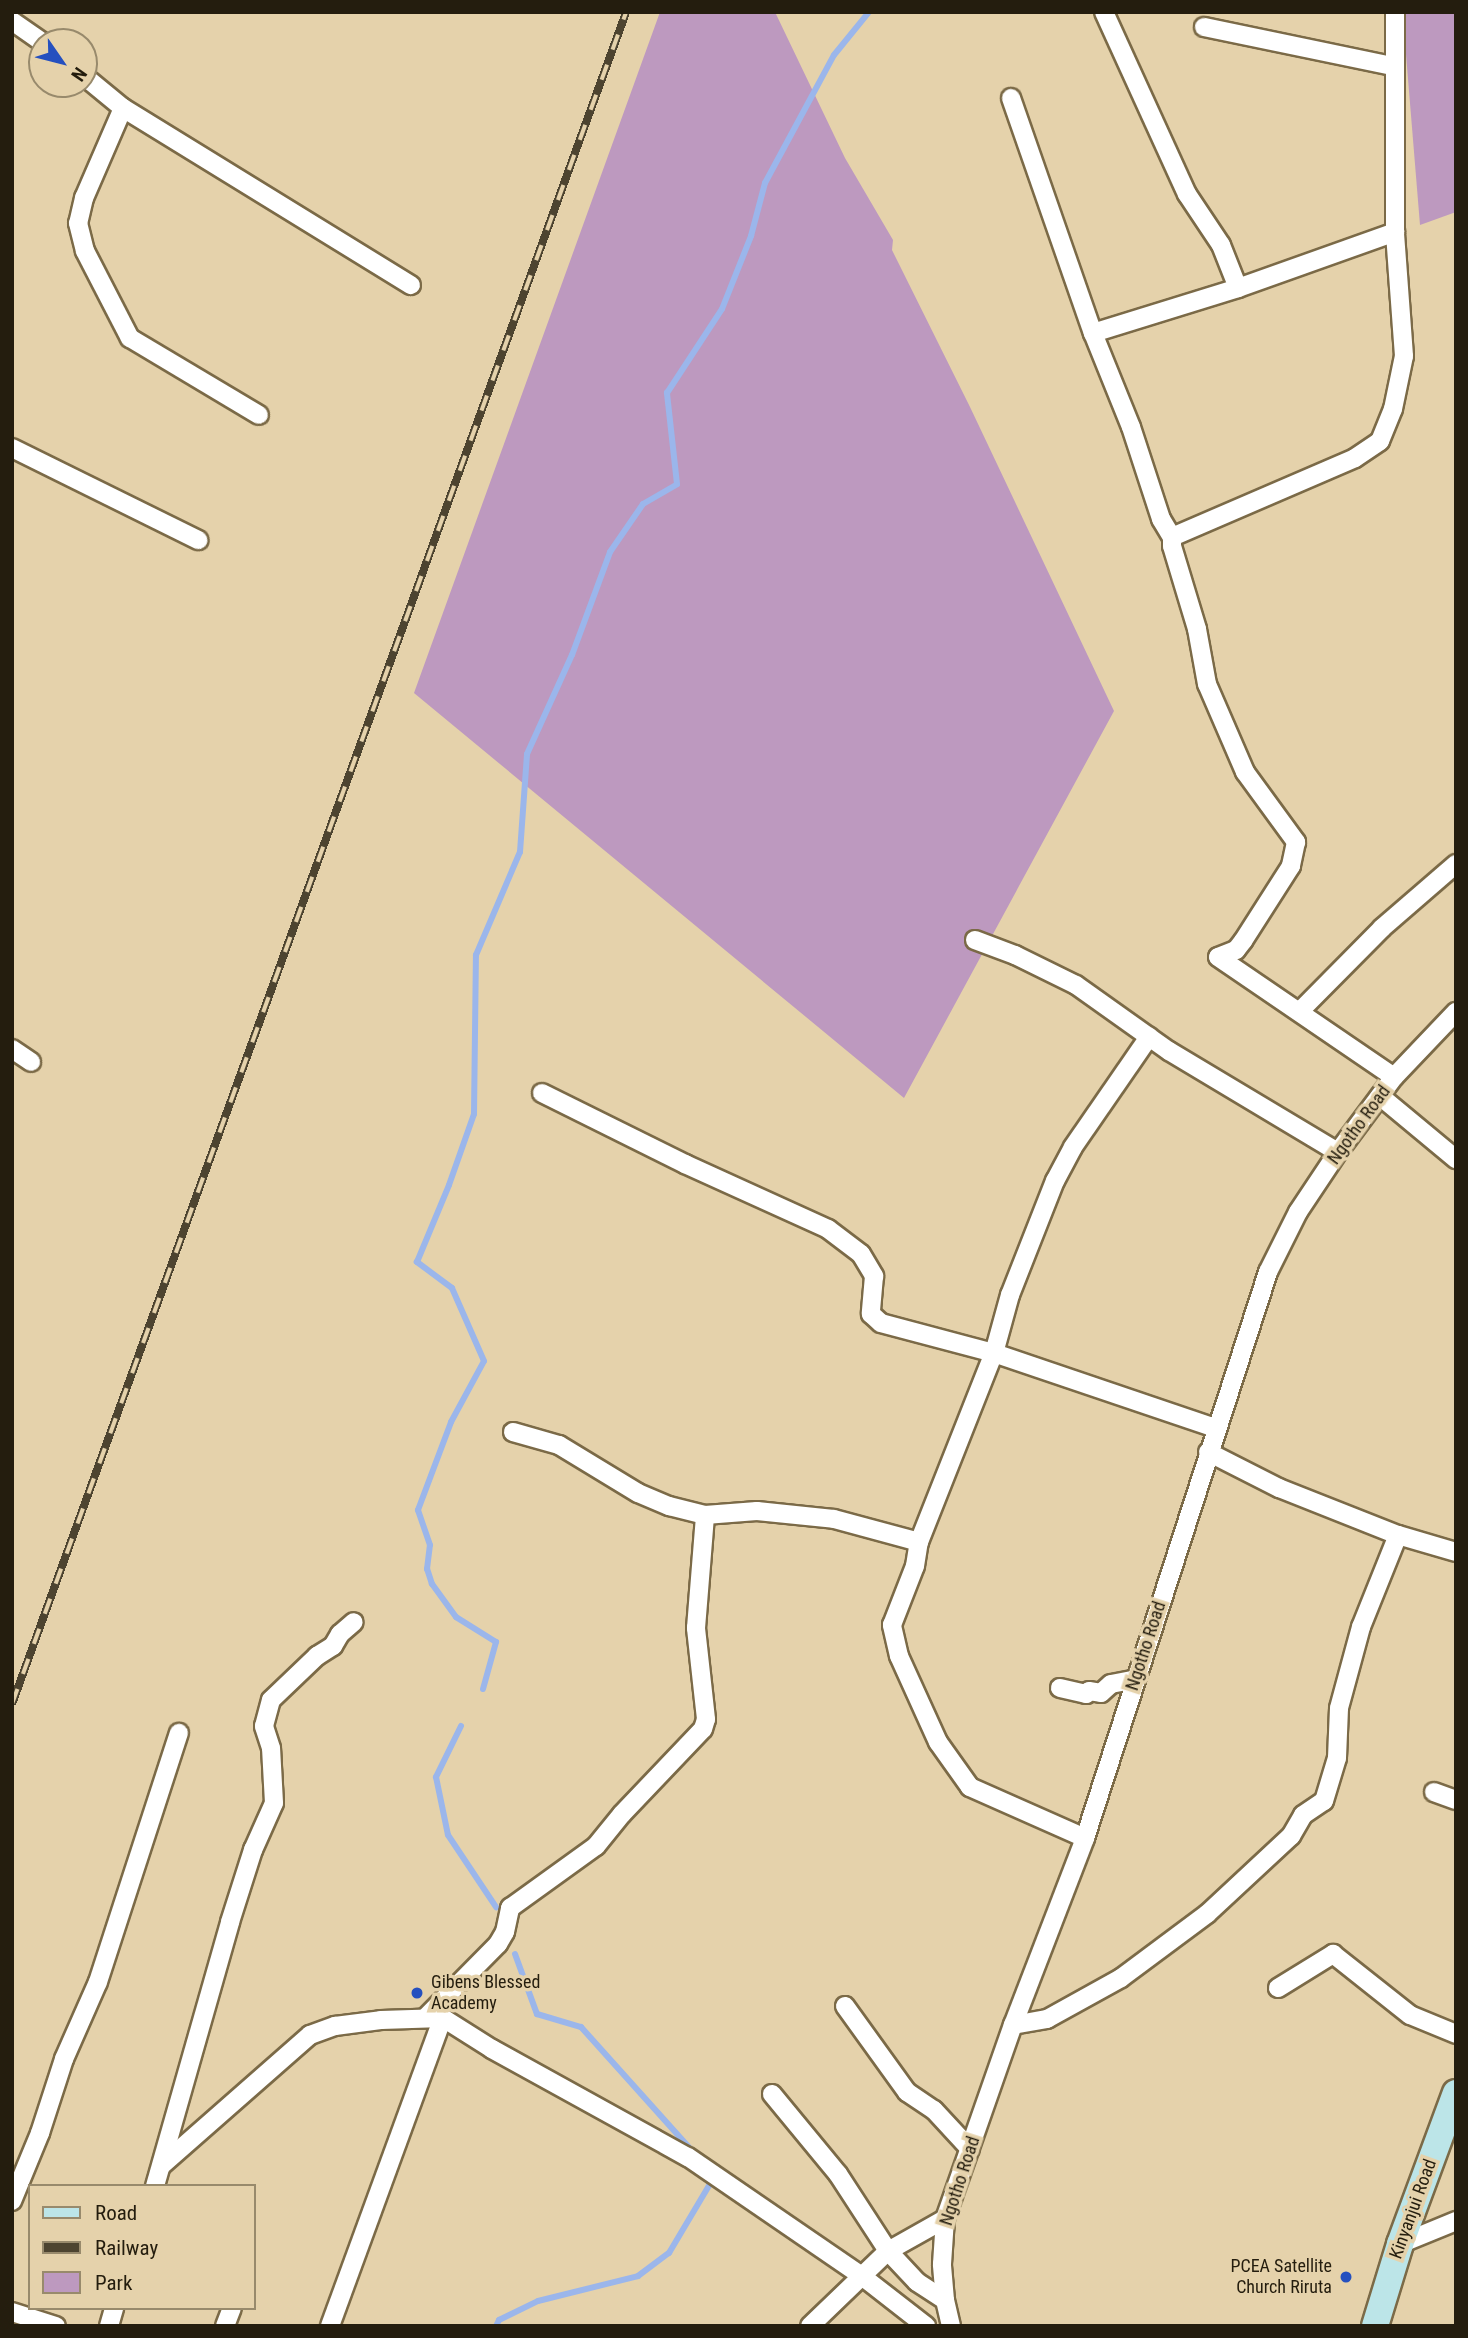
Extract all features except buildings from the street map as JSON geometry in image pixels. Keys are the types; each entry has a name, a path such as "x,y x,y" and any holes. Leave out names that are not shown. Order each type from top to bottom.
{"main road":[{"name":"Kinyanjui Road","path":"1375,2326 1400,2244 1456,2094"}],"street":[{"path":"1104,12 1187,194 1221,245 1238,288"},
{"path":"1172,537 1355,458 1380,441 1393,410 1404,356 1395,232 1395,12"},
{"path":"12,22 28,33"},
{"path":"1204,27 1393,66"},
{"path":"98,87 123,108 411,285"},
{"path":"1011,98 1093,333 1131,427 1161,519 1172,537 1172,546 1197,629 1207,684 1245,772 1296,842 1291,866 1243,941 1236,950 1218,957 1394,1077"},
{"path":"123,108 84,198 78,223 85,251 130,338 258,415"},
{"path":"1093,333 1238,288 1395,232"},
{"path":"12,448 198,540"},
{"path":"1300,1011 1382,928 1456,864"},
{"path":"975,940 1015,955 1076,985 1149,1037 1338,1152"},
{"name":"Ngotho Road","path":"951,2326 945,2300 942,2253 945,2219 1013,2025 1085,1838 1268,1272 1298,1212 1338,1152 1394,1077 1456,1012"},
{"path":"1085,1838 970,1787 938,1742 906,1674 892,1625 915,1566 919,1542 994,1353 1010,1295 1055,1181 1086,1128 1149,1037"},
{"path":"12,1049 31,1062"},
{"path":"542,1093 685,1164 828,1228 861,1254 874,1276 872,1314 881,1322 994,1353 1216,1428"},
{"path":"1380,1096 1456,1159"},
{"path":"513,1432 559,1445 638,1493 705,1515 757,1511 834,1519 919,1542"},
{"path":"1208,1452 1279,1488 1398,1535 1456,1552"},
{"path":"330,2326 434,2018 498,1944 505,1932 510,1908 596,1846 622,1814 703,1729 706,1719 696,1628 705,1515"},
{"path":"1013,2025 1046,2019 1121,1978 1207,1914 1291,1836 1303,1815 1324,1801 1337,1758 1339,1707 1361,1627 1398,1535"},
{"path":"156,2184 230,1922 253,1850 274,1802 271,1748 264,1726 271,1700 317,1656 333,1646 340,1634 354,1622"},
{"path":"1060,1688 1086,1694 1089,1691 1101,1693 1111,1684 1136,1679"},
{"path":"12,2201 40,2133 64,2059 98,1982 179,1733"},
{"path":"1434,1792 1456,1800"},
{"path":"1278,1988 1333,1954 1410,2015 1456,2034"},
{"path":"845,2006 907,2092 934,2110 970,2149"},
{"path":"162,2165 310,2035 335,2026 434,2018 688,2157 863,2277 926,2326"},
{"path":"772,2094 832,2166 888,2251 917,2282 945,2300"},
{"path":"810,2326 863,2277 872,2263 945,2219"},
{"path":"1400,2244 1456,2221"},
{"path":"12,2312 56,2326"}],"green space":[{"path":"660,12 775,12 845,158 893,240 892,250 970,407 1114,711 904,1098 414,693"},
{"path":"1405,12 1456,12 1456,212 1420,225 1404,30"}],"waterway":[{"path":"483,1689 496,1642 456,1617 432,1584 427,1569 430,1545 418,1510 451,1422 484,1361 452,1288 417,1262 449,1185 474,1114 476,955 520,852 527,754 572,655 610,552 643,504 677,484 667,393 722,309 751,236 765,183 834,55 869,12"},
{"path":"461,1726 436,1777 448,1835 496,1907"},
{"path":"515,1954 537,2014 581,2027 693,2152"},
{"path":"496,2326 499,2320 538,2301 638,2276 669,2253 713,2179"}],"railway":[{"path":"12,1704 626,12"}],"place":[{"name":"Gibens Blessed Academy","path":"417,1993"},
{"name":"PCEA Satellite Church Riruta","path":"1346,2277"}]}
